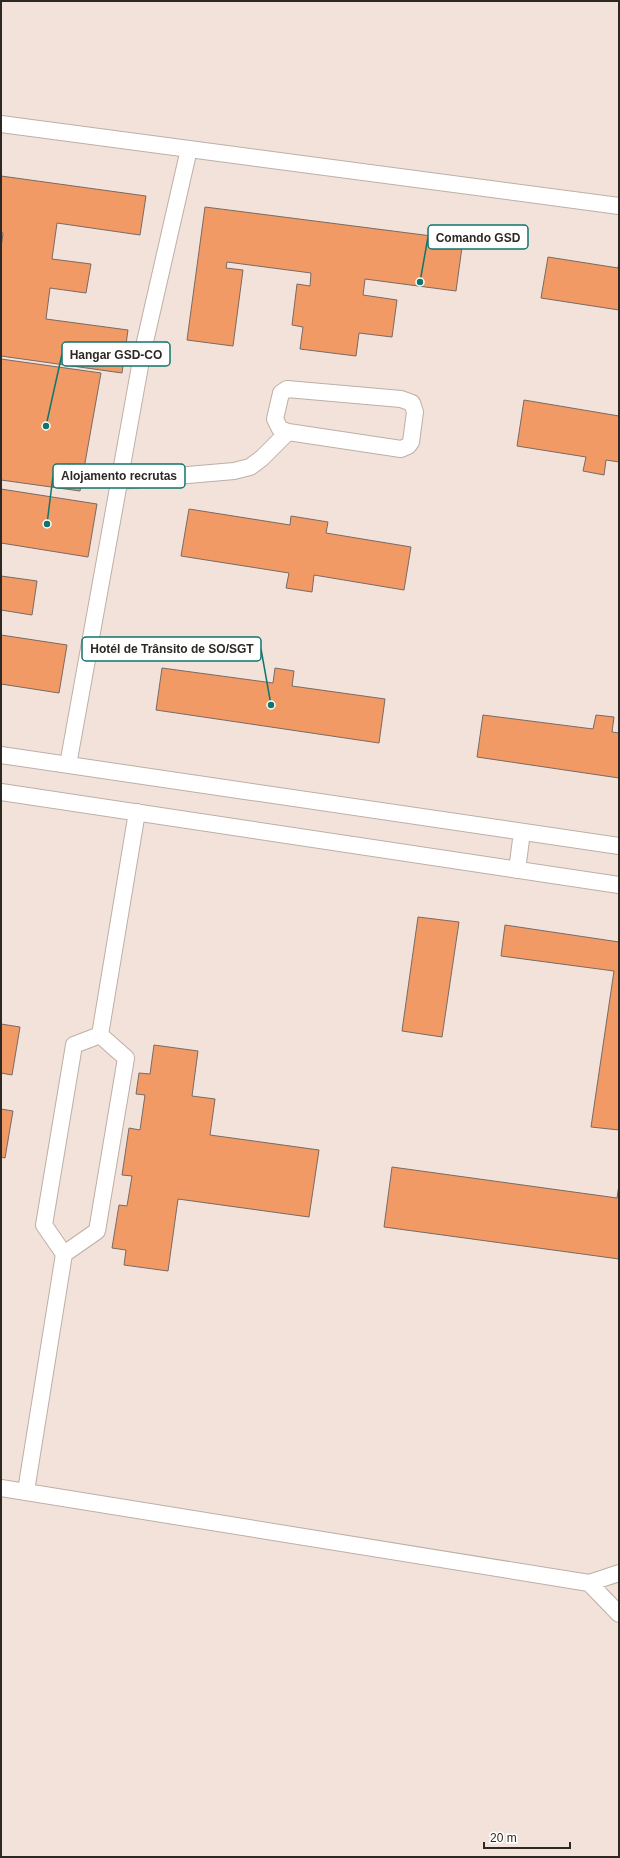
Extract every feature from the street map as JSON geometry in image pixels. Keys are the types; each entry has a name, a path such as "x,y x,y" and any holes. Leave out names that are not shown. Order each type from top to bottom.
{"lane":[{"path":"1,124 619,206"},
{"path":"68,765 142,355 189,149"},
{"path":"287,389 401,399 412,403 415,412 411,442 408,446 401,449 288,432 280,429 275,419 281,393 287,389"},
{"path":"119,481 234,471 250,467 262,458 288,432"},
{"path":"1,755 619,846"},
{"path":"1,792 619,885"},
{"path":"100,1035 137,812"},
{"path":"517,870 522,832"},
{"path":"64,1254 97,1231 126,1058 100,1035"},
{"path":"26,1491 64,1254 44,1225 74,1045 100,1035"},
{"path":"1,1488 589,1583 619,1573"},
{"path":"589,1583 619,1614"}],"building":[{"path":"1,176 146,196 140,235 57,223 52,259 91,264 86,293 50,288 46,319 128,330 122,373 1,356 1,248 3,233 1,232"},
{"path":"205,207 463,240 456,291 365,279 363,295 397,300 392,337 359,333 356,356 300,349 303,327 292,325 297,284 310,286 311,273 227,262 226,268 243,270 233,346 187,340"},
{"path":"548,257 618,268 619,261 619,310 541,298"},
{"path":"1,359 101,373 80,491 1,480"},
{"path":"524,400 619,416 619,462 606,460 604,475 583,471 586,457 517,446"},
{"path":"1,489 97,504 88,557 1,543"},
{"path":"189,509 290,525 291,516 328,522 326,533 411,547 404,590 314,575 312,592 286,588 289,573 181,556"},
{"path":"1,576 37,581 32,615 1,610"},
{"path":"1,635 67,645 59,693 1,684"},
{"path":"162,668 273,683 275,668 294,671 292,686 385,699 379,743 156,710"},
{"path":"483,715 593,729 596,715 614,717 612,732 619,733 619,778 477,757"},
{"path":"418,917 459,922 442,1037 402,1031"},
{"path":"505,925 619,942 619,1130 591,1127 614,971 501,956"},
{"path":"1,1024 20,1027 12,1075 1,1073"},
{"path":"154,1045 198,1051 192,1096 215,1099 210,1135 319,1150 309,1217 178,1199 168,1271 124,1265 126,1250 112,1248 119,1205 127,1206 132,1176 122,1175 129,1128 140,1130 145,1095 136,1094 139,1073 150,1074"},
{"path":"1,1109 13,1111 5,1158 1,1157"},
{"path":"392,1167 617,1198 619,1185 619,1259 384,1227"}],"place":[{"name":"Comando GSD","path":"420,282"},
{"name":"Hangar GSD-CO","path":"46,426"},
{"name":"Alojamento recrutas","path":"47,524"},
{"name":"Hotél de Trânsito de SO/SGT","path":"271,705"}]}
